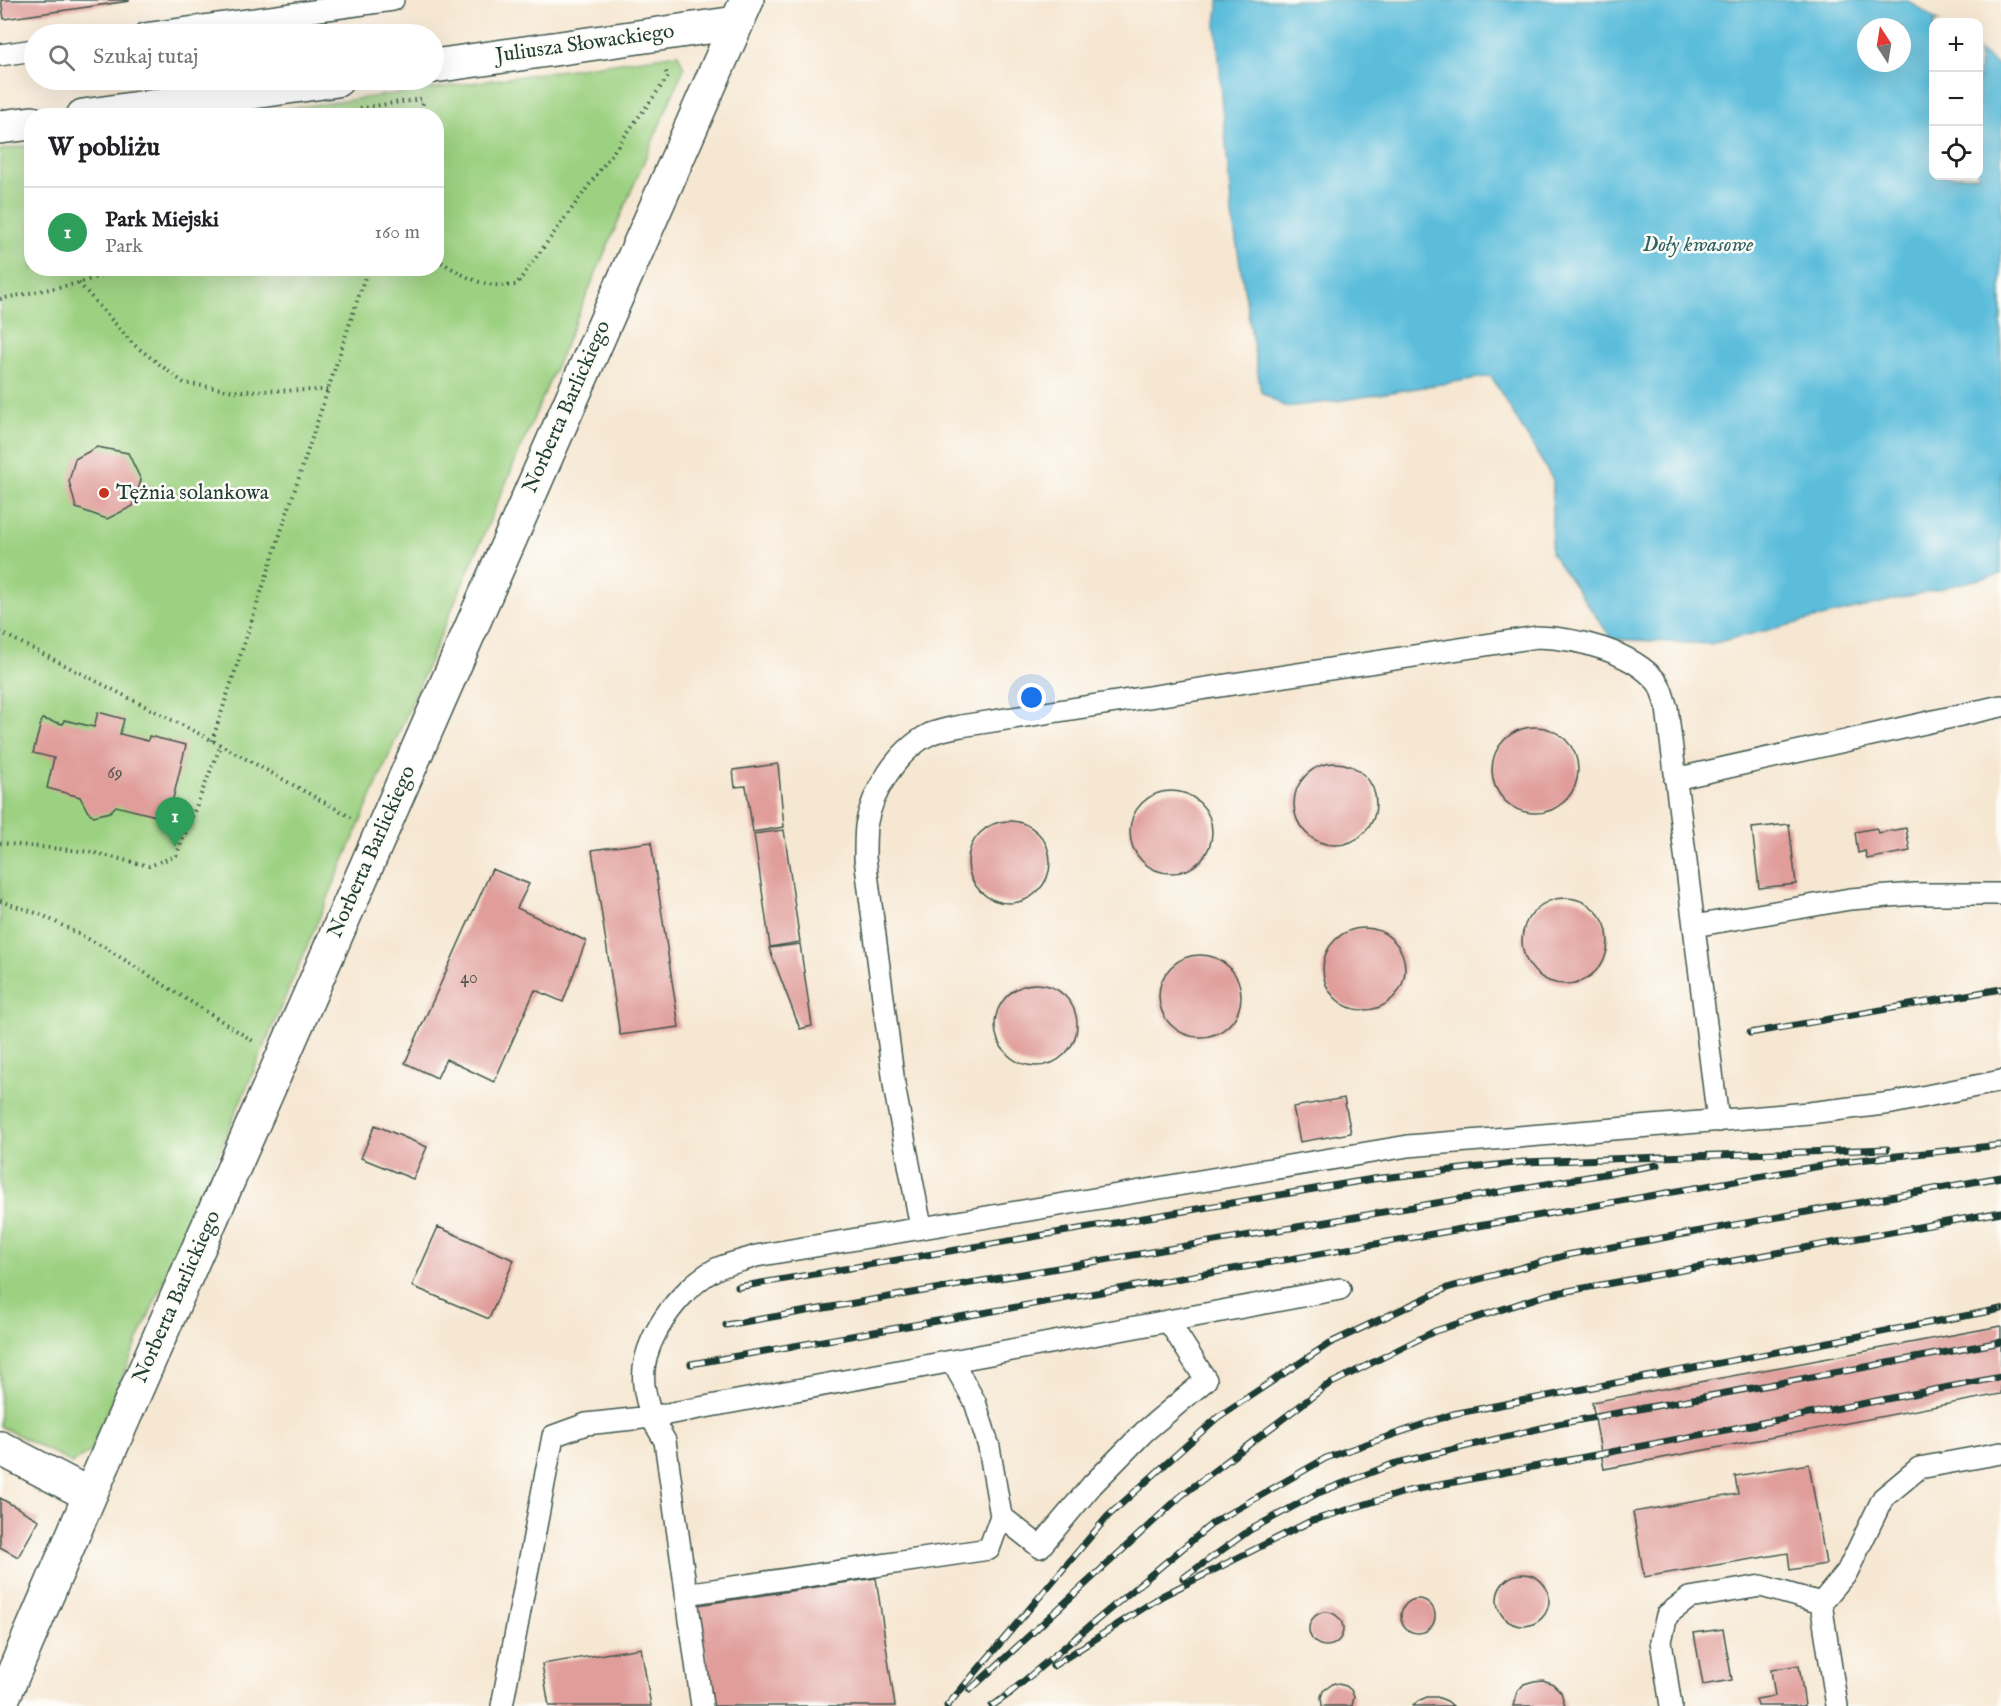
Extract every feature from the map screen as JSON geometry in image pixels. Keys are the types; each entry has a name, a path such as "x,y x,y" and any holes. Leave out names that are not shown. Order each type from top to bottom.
{"street":[{"name":"Juliusza Słowackiego","path":"444,64 741,12"},
{"name":"Norberta Barlickiego","path":"0,1705 741,12"},
{"path":"139,108 266,90"},
{"path":"0,127 24,124"},
{"path":"0,1448 90,1495"}],"lane":[{"path":"218,24 393,0"},
{"path":"0,55 24,51"},
{"path":"921,1227 895,1090 865,858 866,825 875,797 890,770 909,748 931,734 961,726 1526,639 1561,638 1618,654 1642,667 1658,684 1667,708 1718,1121"},
{"path":"1676,778 2001,706"},
{"path":"1694,926 1850,899 1915,894 2001,894"},
{"path":"702,1706 665,1441 651,1417 644,1384 646,1359 658,1329 672,1307 692,1286 717,1269 756,1256 1408,1146 1809,1113 1892,1102 2001,1082"},
{"path":"502,1706 553,1436 586,1424 651,1417 1340,1289"},
{"path":"1001,1516 1040,1547 1092,1485 1144,1432 1206,1380 1168,1322"},
{"path":"686,1594 990,1549 1001,1516 989,1447 975,1402 952,1361"},
{"path":"1837,1706 1821,1604 1847,1572 1883,1498 1919,1468 2001,1453"},
{"path":"1671,1706 1661,1641 1667,1615 1689,1598 1761,1586 1821,1604"}],"path":[{"path":"444,264 475,282 497,287 516,285 668,77"},
{"path":"421,108 424,99"},
{"path":"0,298 79,284 102,276"},
{"path":"212,741 365,276"},
{"path":"79,284 133,344 184,383 234,391 328,390"},
{"path":"0,632 220,745 380,833"},
{"path":"0,843 91,852 149,866 176,856 220,745"},
{"path":"0,900 42,915 104,947 281,1059"}],"green space":[{"path":"678,54 684,68 90,1452 72,1463 0,1426 0,150 24,146 24,276 444,276 444,108 293,108 421,90 444,90 444,87"}],"water":[{"name":"Doły kwasowe","path":"1219,0 1907,0 1933,18 1929,18 1929,180 1983,180 1983,54 2001,67 2001,574 1710,644 1612,639 1551,553 1553,480 1491,376 1337,401 1285,407 1261,392 1232,215 1216,23"}],"building":[{"path":"1,0 129,0 129,1 4,19"},
{"name":"Tężnia solankowa","path":"97,447 128,453 141,480 133,506 107,519 76,508 69,481 75,459"},
{"path":"98,712 124,719 120,734 148,741 149,736 186,745 168,819 116,806 110,812 94,816 88,812 80,797 47,788 54,758 33,753 42,719 63,724 64,720 94,727"},
{"path":"1535,727 1559,734 1571,746 1578,770 1571,794 1559,806 1535,813 1511,806 1499,794 1492,770 1499,746 1511,734"},
{"path":"1327,763 1343,763 1358,770 1369,781 1376,796 1373,820 1364,833 1343,845 1327,845 1312,838 1301,827 1294,812 1294,796 1301,781 1312,770"},
{"path":"778,764 784,827 753,832 746,786 735,787 733,770"},
{"path":"1163,791 1179,791 1194,798 1205,809 1212,824 1209,848 1200,861 1179,873 1163,873 1148,866 1137,855 1130,840 1130,824 1137,809 1148,798"},
{"path":"1001,821 1017,821 1032,828 1043,839 1050,854 1047,878 1038,891 1017,903 1001,903 986,896 975,885 968,870 968,854 975,839 986,828"},
{"path":"1789,824 1796,884 1759,888 1752,828"},
{"path":"1876,828 1878,833 1906,828 1910,851 1867,859 1865,851 1858,853 1855,832"},
{"path":"784,830 800,942 770,947 754,834"},
{"path":"651,842 679,1027 620,1035 592,850"},
{"path":"492,869 529,884 517,908 586,941 563,1002 535,990 494,1082 446,1059 437,1078 405,1063"},
{"path":"1565,898 1589,905 1601,917 1608,941 1601,965 1589,977 1565,984 1541,977 1529,965 1522,941 1529,917 1541,905"},
{"path":"1356,928 1372,928 1387,935 1398,946 1405,961 1402,985 1393,998 1372,1010 1356,1010 1341,1003 1330,992 1323,977 1323,961 1330,946 1341,935"},
{"path":"800,944 812,1026 800,1029 769,948"},
{"path":"1200,955 1216,958 1229,967 1238,980 1241,996 1238,1012 1229,1025 1216,1034 1200,1037 1184,1034 1171,1025 1162,1012 1159,996 1162,980 1171,967 1184,958"},
{"path":"1028,984 1044,984 1059,991 1070,1002 1077,1017 1074,1041 1065,1054 1044,1066 1028,1066 1013,1059 1002,1048 995,1033 995,1017 1002,1002 1013,991"},
{"path":"1344,1098 1351,1133 1300,1142 1293,1107"},
{"path":"375,1125 427,1147 413,1179 361,1158"},
{"path":"438,1227 514,1260 489,1319 412,1286"},
{"path":"2001,1326 2001,1394 1604,1469 1592,1402"},
{"path":"1809,1464 1826,1564 1790,1570 1788,1553 1644,1577 1633,1512 1738,1494 1735,1476"},
{"path":"0,1498 39,1520 18,1557 0,1547"},
{"path":"1523,1574 1537,1578 1545,1586 1549,1600 1545,1614 1537,1622 1523,1626 1509,1622 1501,1614 1497,1600 1501,1586 1509,1578"},
{"path":"876,1578 895,1706 713,1706 698,1605"},
{"path":"1418,1599 1430,1604 1435,1616 1430,1628 1418,1633 1406,1628 1401,1616 1406,1604"},
{"path":"1326,1612 1338,1617 1343,1629 1338,1641 1326,1646 1314,1641 1309,1629 1314,1617"},
{"path":"1723,1629 1732,1680 1703,1685 1694,1633"},
{"path":"641,1648 651,1706 549,1706 542,1664"},
{"path":"1799,1665 1805,1706 1758,1706 1756,1699 1775,1696 1771,1670"},
{"path":"1543,1680 1553,1684 1561,1692 1565,1706 1513,1706 1517,1692 1524,1684"},
{"path":"1334,1683 1351,1690 1354,1697 1352,1706 1322,1706 1323,1691"},
{"path":"1427,1697 1437,1697 1453,1706 1413,1706"}],"railway":[{"path":"1750,1033 2001,989"},
{"path":"691,1364 1849,1161 2001,1145"},
{"path":"738,1287 1373,1179 1524,1162 1887,1149"},
{"path":"726,1325 1657,1165"},
{"path":"947,1706 1108,1516 1218,1417 1330,1343 1447,1288 1567,1255 2001,1177"},
{"path":"970,1690 1181,1496 1326,1386 1435,1331 1546,1295 2001,1212"},
{"path":"1006,1696 1214,1522 1326,1458 1453,1414 2001,1309"},
{"path":"1183,1578 1250,1530 1318,1493 1393,1464 1558,1424 2001,1342"},
{"path":"1053,1666 1162,1596 1311,1521 1408,1491 2001,1377"},
{"path":"992,1706 1012,1692"}],"place":[{"name":"Tężnia solankowa","path":"104,493"},
{"name":"Park Miejski","path":"175,847"}]}
